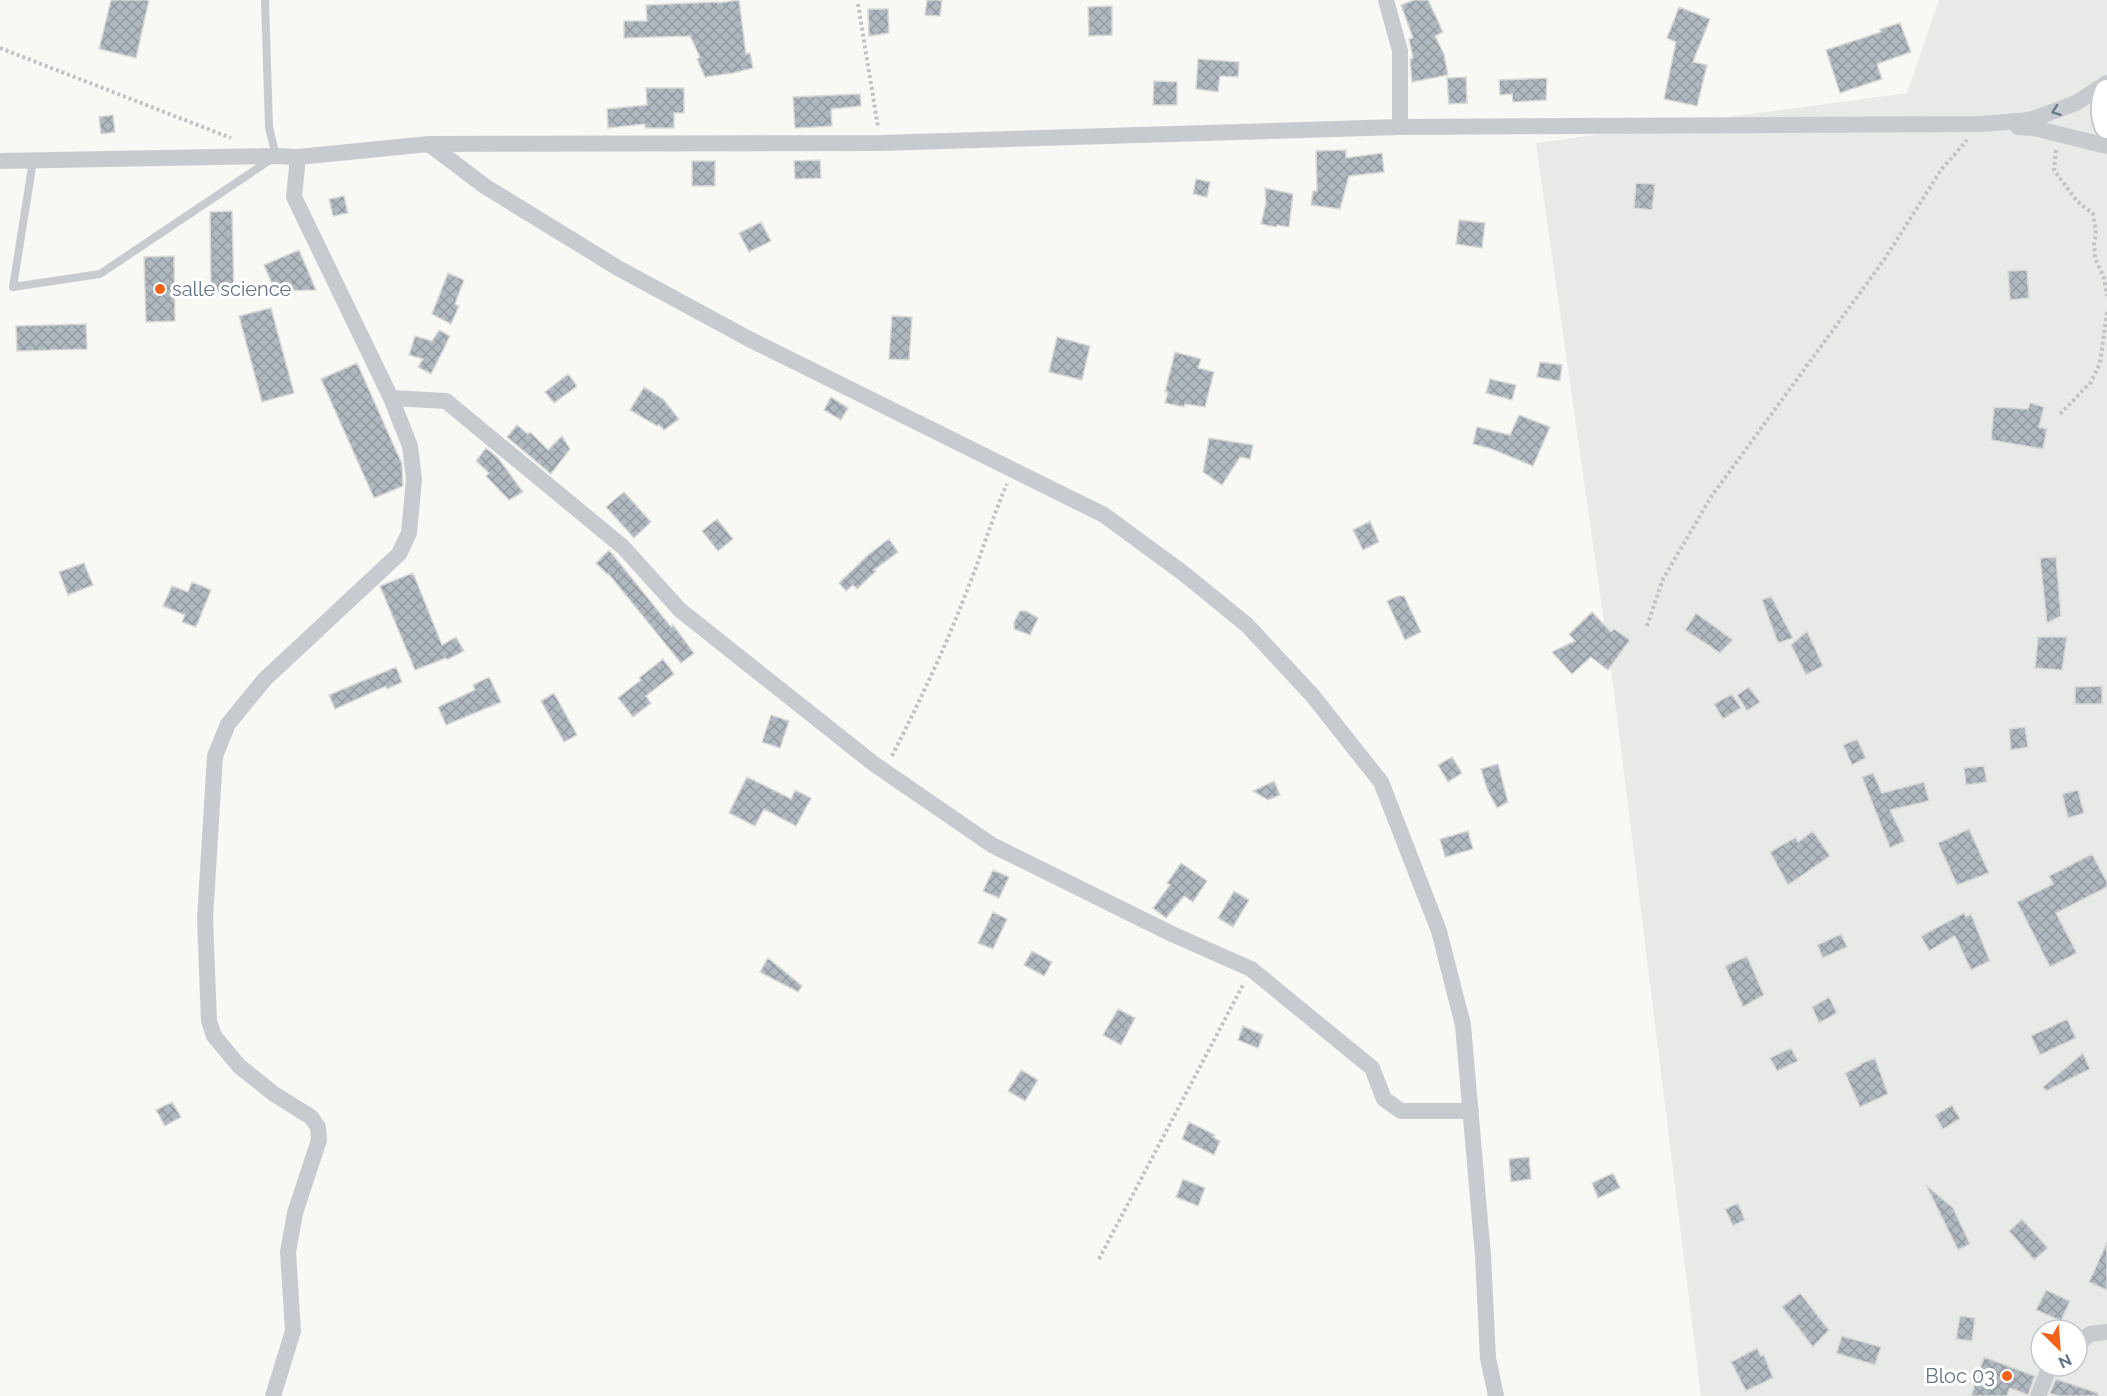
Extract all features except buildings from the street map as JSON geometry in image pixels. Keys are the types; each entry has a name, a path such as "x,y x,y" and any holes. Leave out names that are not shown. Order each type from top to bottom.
{"main road":[{"path":"2107,92 2103,104 2104,120 2107,126"}],"street":[{"path":"1386,0 1400,51 1400,128"},
{"path":"0,161 276,156 298,158 429,144 880,143 1400,128 1981,124 2030,120 2076,103 2107,83"},
{"path":"1981,124 2034,128 2107,146"},
{"path":"429,144 486,187 618,268 749,339 1104,514 1183,573 1247,625 1312,695 1381,782 1439,931 1463,1025 1483,1256 1488,1358 1496,1396"},
{"path":"273,1396 293,1331 288,1252 295,1213 319,1140 318,1127 311,1117 274,1094 239,1066 214,1035 209,1021 205,919 215,756 228,724 265,679 399,554 409,533 414,480 410,446 391,398 294,197 298,158"},
{"path":"391,398 446,400 623,548 680,610 884,771 992,845 1172,934 1251,969 1372,1068 1383,1099 1401,1111 1471,1111"},
{"path":"2089,1335 2107,1332"},
{"path":"2038,1396 2045,1378"}],"lane":[{"path":"33,161 13,287 100,274 276,156 269,127 265,0"}],"path":[{"path":"858,4 880,143"},
{"path":"0,48 232,139"},
{"path":"1647,626 1663,579 1711,497 1884,260 1941,170 1981,124"},
{"path":"2057,133 2054,170 2077,201 2093,214 2096,233 2095,258 2104,278 2107,296"},
{"path":"2060,414 2091,382 2100,363 2107,312"},
{"path":"884,771 932,677 969,588 998,504 1010,478"},
{"path":"1099,1259 1251,969"}],"shaded area":[{"path":"1939,0 2107,0 2107,1396 1701,1396 1614,692 1536,143 1907,93"}],"place":[{"name":"salle science","path":"160,289"},
{"name":"Bloc 03","path":"2007,1376"}]}
